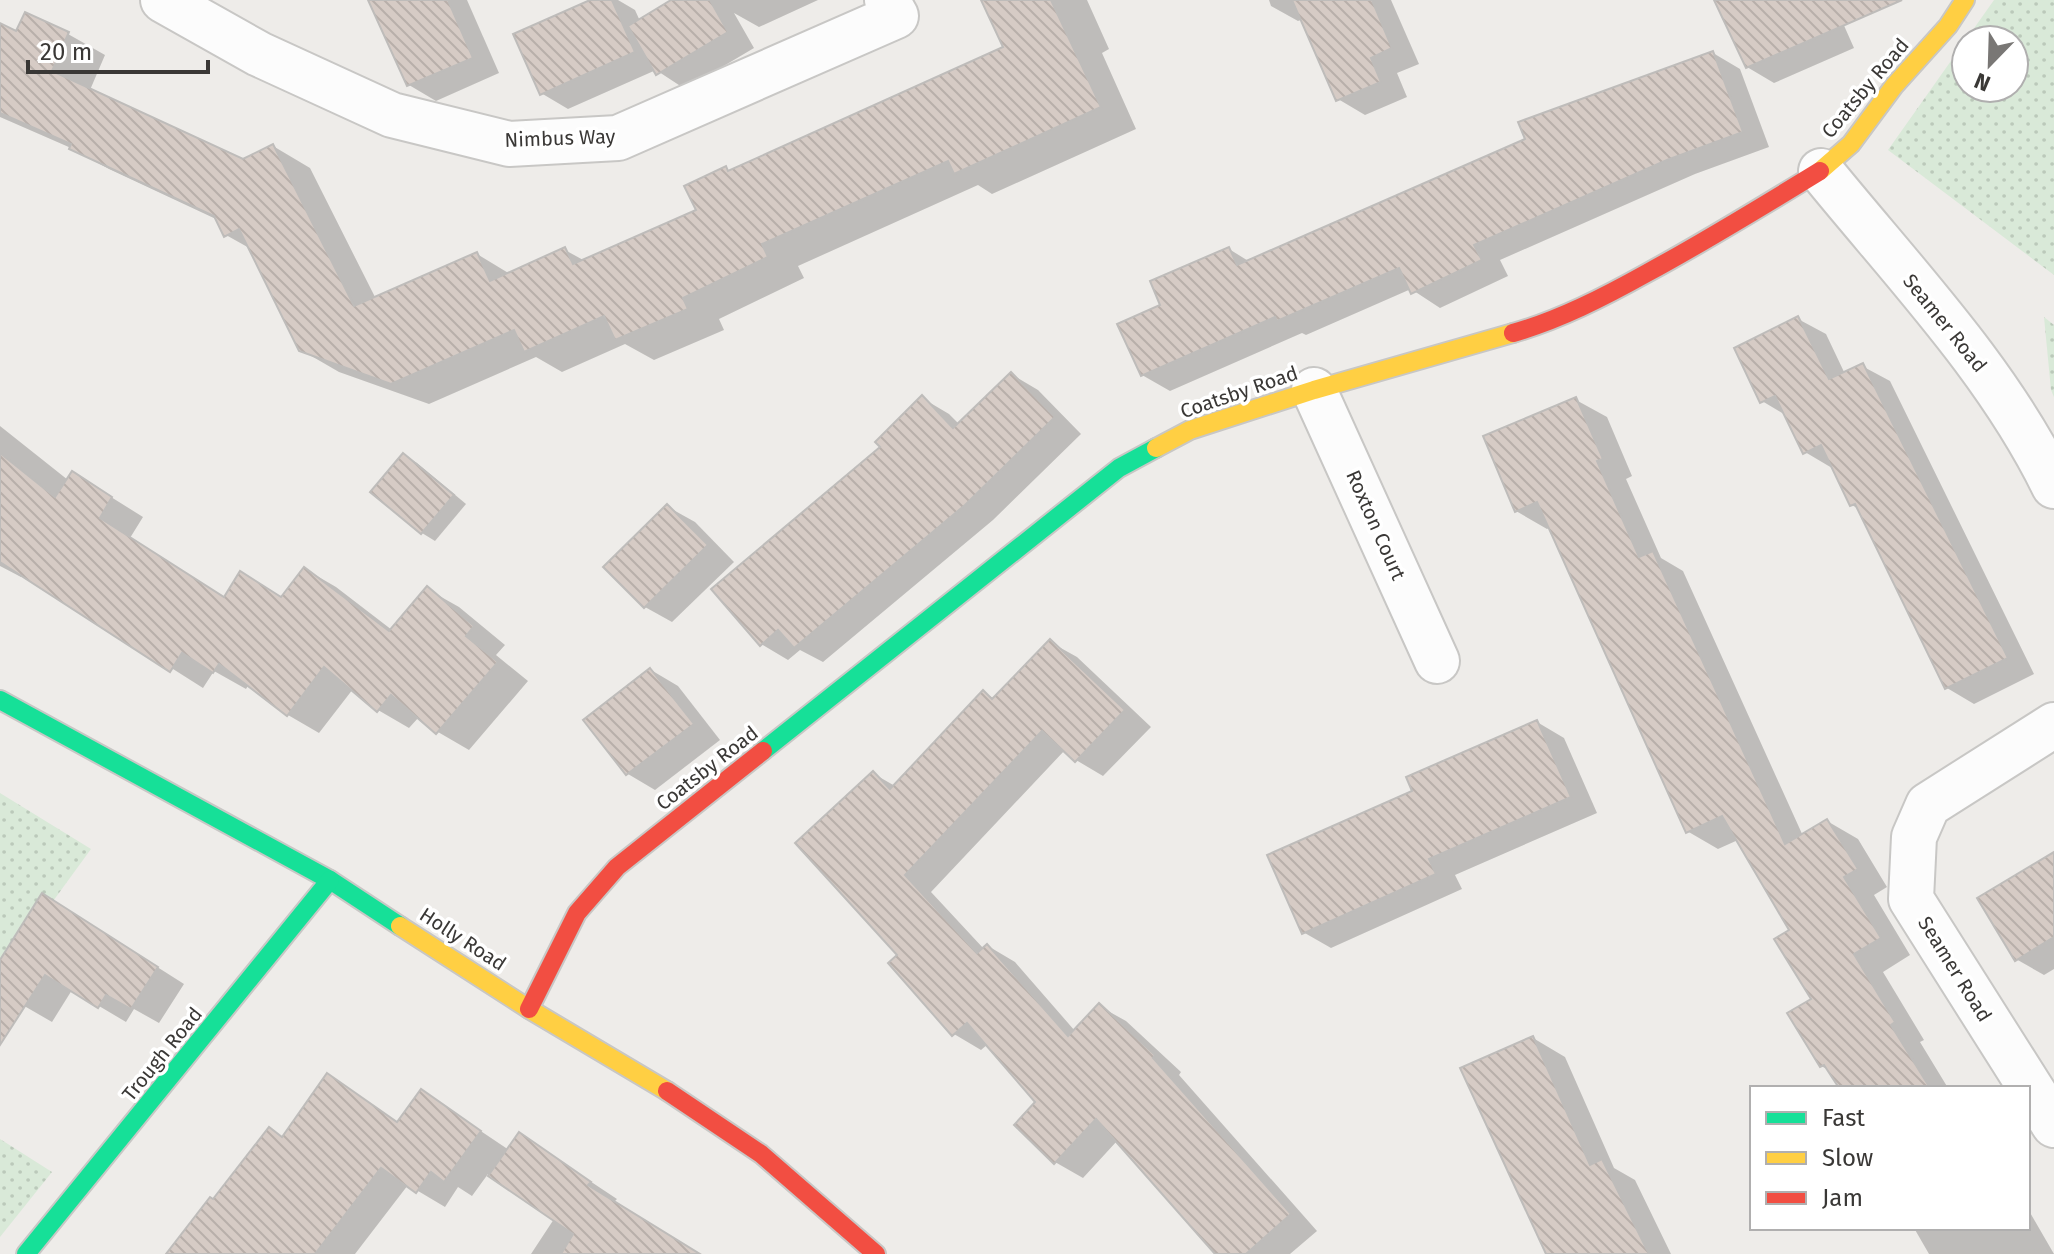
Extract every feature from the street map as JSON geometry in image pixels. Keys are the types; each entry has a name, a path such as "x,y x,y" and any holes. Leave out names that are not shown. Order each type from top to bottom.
{"street":[{"name":"Nimbus Way","path":"163,0 259,54 392,115 509,144 618,138 896,16 887,0"},
{"name":"Coatsby Road","path":"529,1009 577,913 617,867 1119,468 1190,430 1314,390 1538,326 1618,289 1706,241 1821,171 1851,144 1894,86 1948,26 1965,0"},
{"name":"Seamer Road","path":"1821,171 1990,377 2032,442 2054,486"},
{"name":"Roxton Court","path":"1314,390 1437,661"},
{"name":"Holly Road","path":"0,700 330,880 529,1009 688,1104 761,1154 876,1254"},
{"name":"Seamer Road","path":"2029,1086 1911,899 1911,875 1914,837 1928,805 2054,725"},
{"name":"Trough Road","path":"26,1254 330,880"},
{"name":"Seamer Road","path":"2030,1087 2054,1125"}],"green space":[{"path":"1994,0 2054,0 2054,275 1888,150 1950,62 1950,104 2030,104 2030,24 1977,24"},
{"path":"2044,317 2054,325 2054,397 2051,390"},
{"path":"0,793 91,849 0,974"},
{"path":"0,1139 52,1172 0,1237"}],"building":[{"path":"368,0 448,0 473,58 407,86"},
{"path":"590,0 612,0 635,52 540,95 513,34"},
{"path":"671,0 710,0 728,32 656,75 628,26"},
{"path":"981,0 1051,0 1101,107 954,174 948,161 762,244 768,257 683,298 688,309 615,340 604,316 524,352 514,330 391,384 299,351 239,229 224,237 214,216 69,149 71,144 0,113 0,23 16,31 25,12 69,32 52,71 243,159 273,144 354,306 477,252 490,281 565,247 573,264 696,210 684,186 726,166 728,171 1003,47"},
{"path":"1292,0 1372,0 1392,48 1371,58 1381,82 1336,101"},
{"path":"1714,0 1902,0 1746,68"},
{"path":"1713,51 1743,132 1667,160 1474,245 1482,260 1411,294 1399,268 1277,321 1275,317 1141,376 1117,324 1160,305 1150,281 1229,247 1237,265 1525,139 1518,122"},
{"path":"1798,316 1829,379 1863,363 2008,658 1945,689 1855,504 1850,506 1821,445 1803,454 1775,396 1760,403 1734,348"},
{"path":"1011,372 1055,417 965,505 794,648 778,630 760,646 711,589 880,447 875,442 922,395 953,428"},
{"path":"1576,397 1603,459 1597,461 1639,557 1653,551 1785,844 1827,819 1858,869 1844,877 1881,938 1854,954 1895,1022 1891,1025 1929,1086 1838,1086 1824,1065 1820,1067 1787,1013 1811,999 1774,939 1789,930 1722,816 1686,833 1537,502 1515,512 1483,436"},
{"path":"0,453 55,497 72,471 112,497 100,518 224,597 240,571 281,597 304,567 389,631 427,586 474,626 466,636 498,662 436,734 391,695 377,712 324,667 287,716 219,664 213,673 182,653 170,672 0,562"},
{"path":"403,453 454,495 421,534 370,492"},
{"path":"667,504 708,545 644,608 603,567"},
{"path":"1050,639 1125,710 1075,762 1042,731 905,875 977,953 987,944 1068,1036 1099,1003 1155,1055 1153,1058 1291,1214 1246,1254 1215,1254 1096,1119 1054,1164 1014,1125 1035,1102 967,1023 952,1036 888,963 897,955 795,843 873,771 890,789 983,690 992,699"},
{"path":"650,668 694,724 626,775 583,720"},
{"path":"1537,720 1571,797 1429,859 1436,874 1302,934 1267,855 1412,791 1406,777"},
{"path":"2054,852 2054,937 2015,961 1977,898"},
{"path":"42,893 158,967 131,1009 106,995 98,1008 45,975 0,1045 0,960"},
{"path":"1533,1036 1590,1165 1602,1159 1649,1254 1546,1254 1460,1068"},
{"path":"327,1073 397,1122 421,1089 481,1131 444,1182 431,1172 416,1193 381,1168 315,1254 166,1254 269,1127 282,1137"},
{"path":"519,1132 591,1182 588,1185 700,1254 561,1254 573,1234 488,1176"}],"traffic: fast":[{"path":"763,751 1119,468 1156,448"},
{"path":"0,700 330,880 400,926"},
{"path":"26,1254 330,880"}],"traffic: slow":[{"path":"1820,171 1851,144 1894,86 1948,26 1965,0"},
{"path":"1156,448 1190,430 1314,390 1513,333"},
{"path":"400,926 529,1009 667,1091"}],"traffic: jam":[{"path":"1513,333 1564,315 1614,291 1820,171"},
{"path":"529,1009 577,913 617,867 763,751"},
{"path":"667,1091 761,1154 876,1254"}]}
